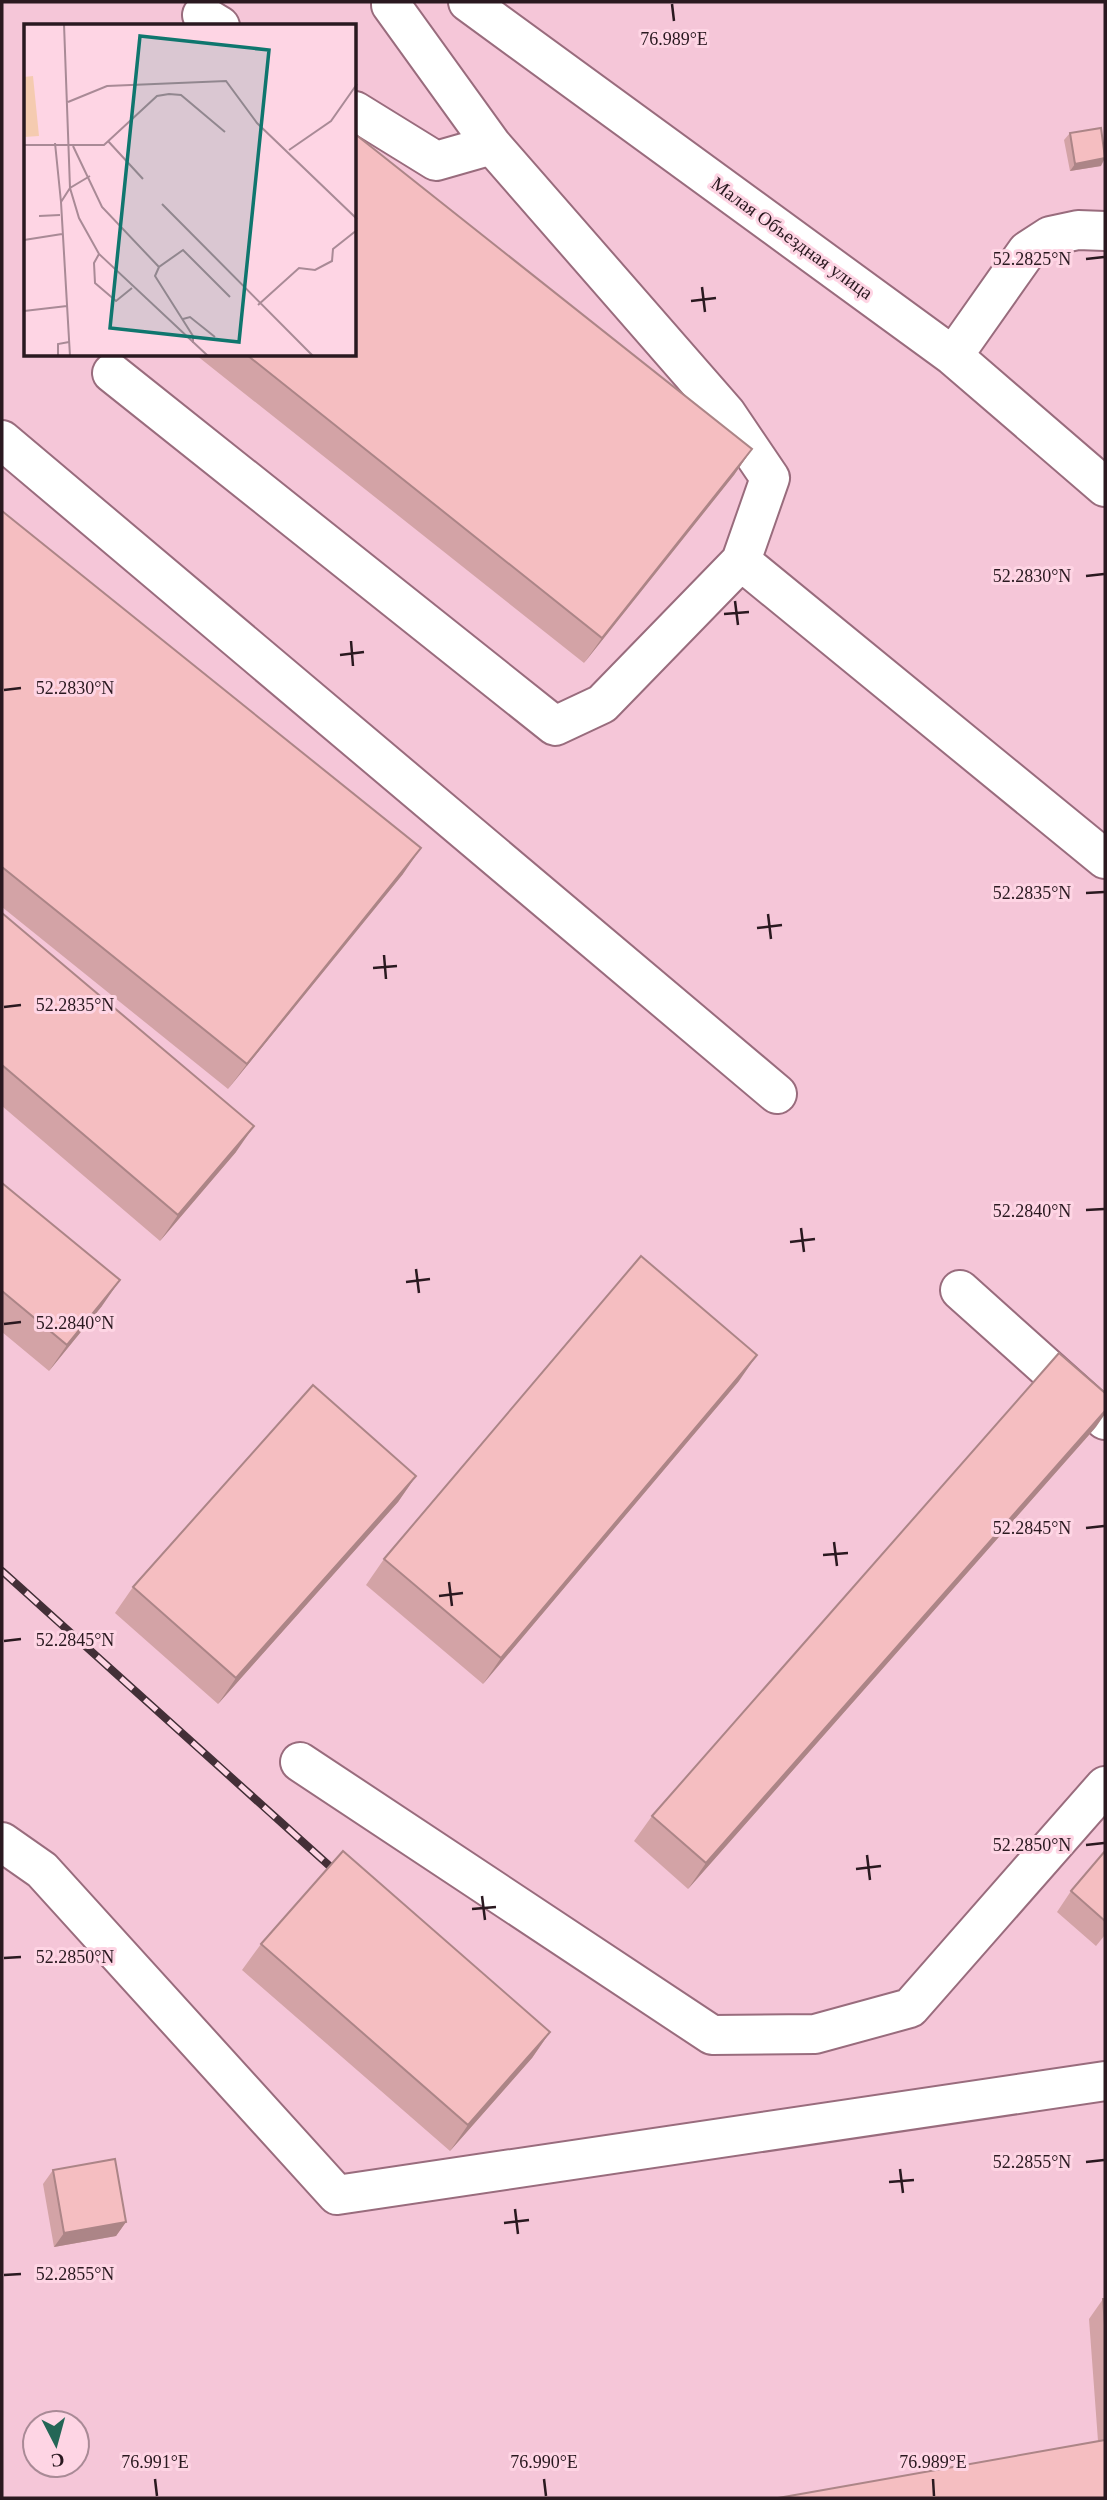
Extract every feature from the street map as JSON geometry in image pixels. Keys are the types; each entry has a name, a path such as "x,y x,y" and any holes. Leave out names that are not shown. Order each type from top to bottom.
{"street":[{"path":"112,373 555,726 602,704 741,561 770,478 726,413 492,145 391,2"},
{"name":"Малая Объездная улица","path":"468,2 953,356 1105,487"},
{"path":"357,112 436,161 492,145"},
{"path":"953,356 1027,251 1050,236 1078,230 1105,231"},
{"path":"2,440 777,1094"},
{"path":"741,561 1105,859"},
{"path":"960,1290 1105,1420"},
{"path":"300,1762 712,2035 815,2034 910,2008 1105,1786"},
{"path":"2,1842 42,1870 337,2195 1105,2081"}],"shaded area":[{"path":"2,2 1105,2 1105,2498 2,2498"}],"building":[{"path":"1101,128 1105,158 1075,164 1070,133"},
{"path":"357,136 752,449 602,638 250,357 357,357"},
{"path":"2,511 421,848 247,1064 2,867"},
{"path":"2,913 254,1126 178,1215 2,1065"},
{"path":"2,1183 120,1280 67,1345 2,1291"},
{"path":"641,1256 757,1355 501,1658 384,1559"},
{"path":"1059,1353 1105,1393 1105,1411 706,1863 652,1816"},
{"path":"313,1385 416,1476 236,1678 133,1587"},
{"path":"343,1851 550,2032 468,2125 261,1944"},
{"path":"1105,1851 1105,1921 1071,1891"},
{"path":"115,2159 126,2222 64,2233 53,2170"},
{"path":"1105,2440 1105,2498 778,2498"}],"railway":[{"path":"2,1571 344,1879"}]}
